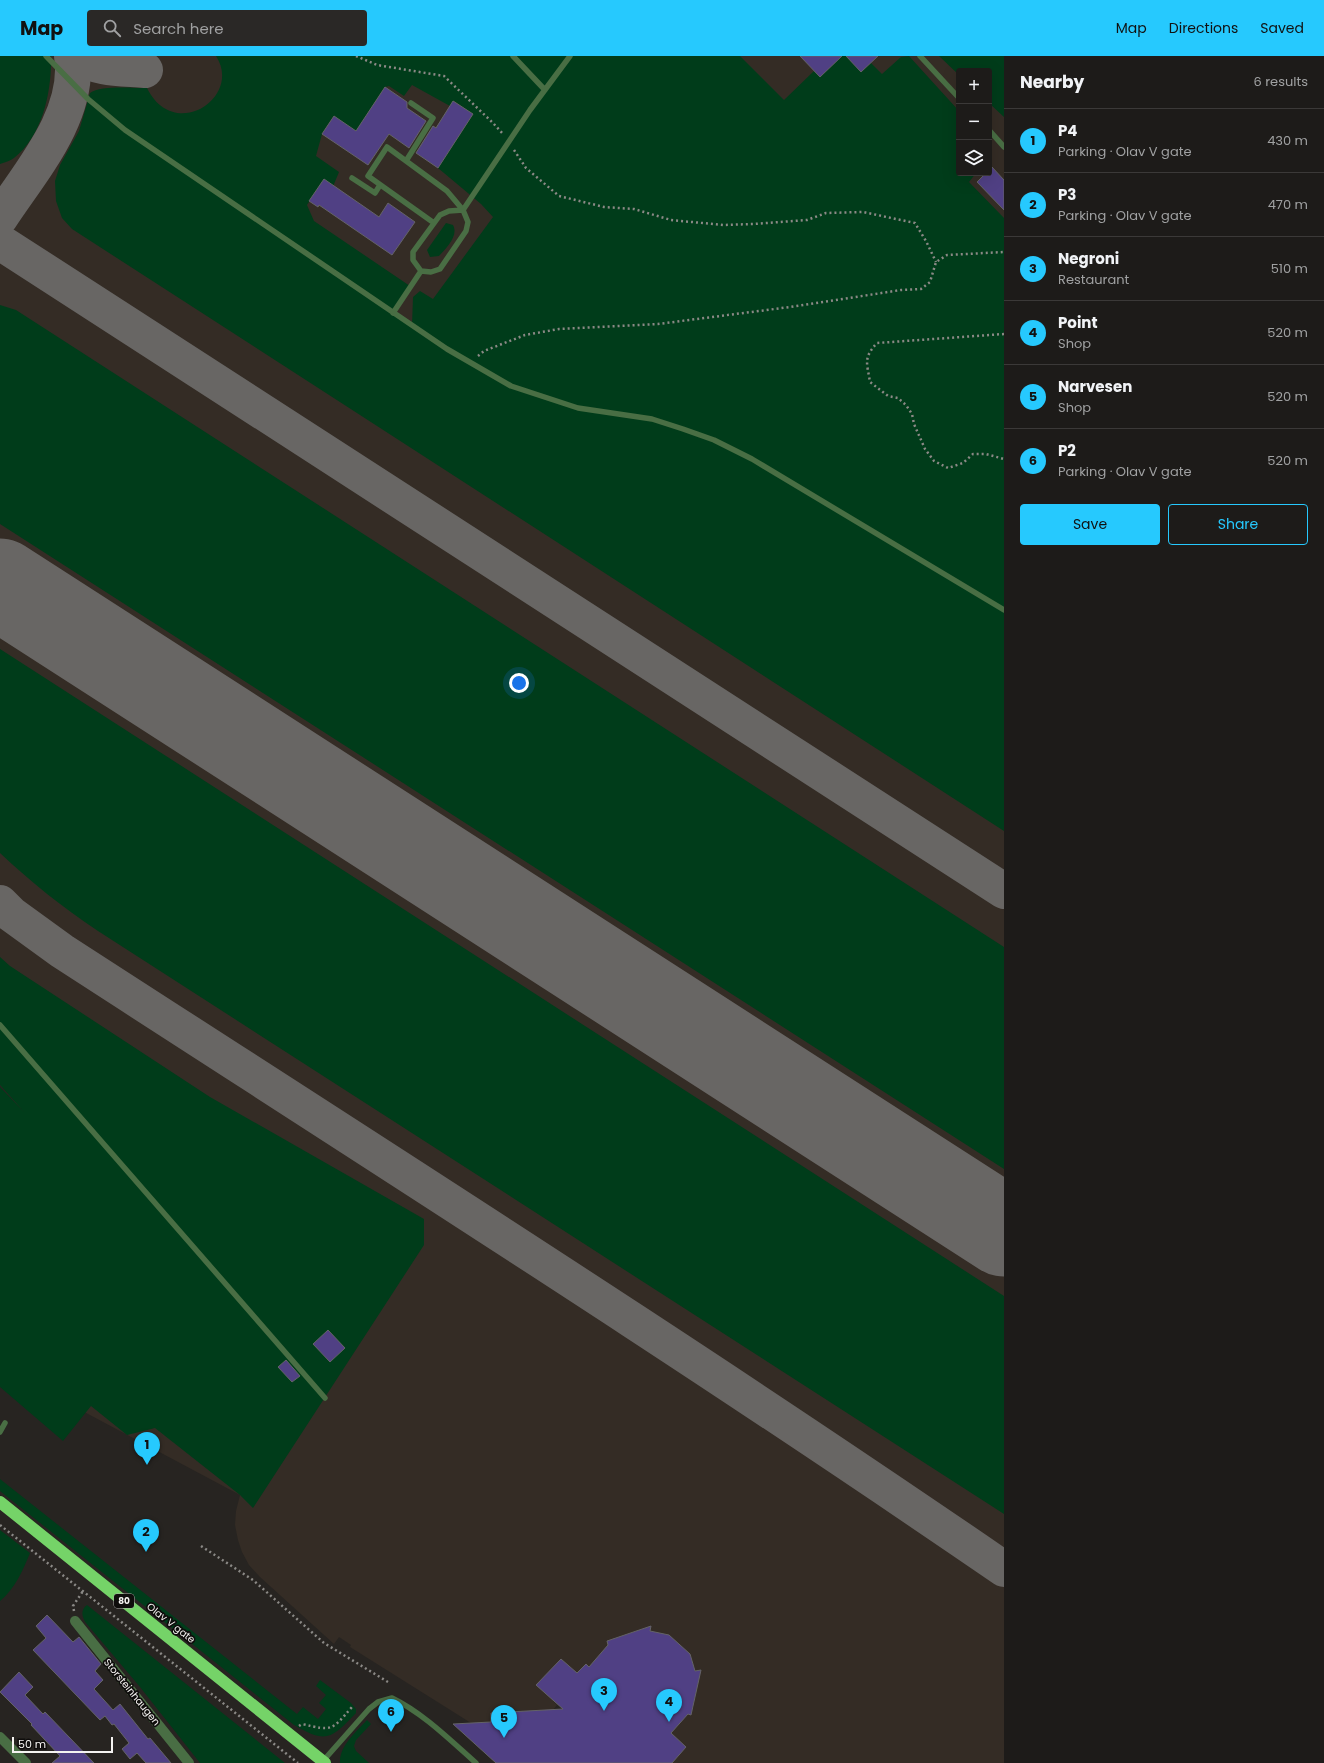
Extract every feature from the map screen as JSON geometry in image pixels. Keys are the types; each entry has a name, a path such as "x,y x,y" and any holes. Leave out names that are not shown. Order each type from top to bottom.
{"highway":[{"name":"Olav V gate","path":"0,1502 324,1762"}],"street":[{"name":"Storsteinhaugen","path":"75,1621 189,1763"},
{"path":"0,1737 26,1763"}],"lane":[{"path":"46,56 88,100 125,130 470,364 511,386 545,398 578,408 652,419 683,428 714,440 752,459 1004,610"},
{"path":"513,56 545,90"},
{"path":"463,210 570,56"},
{"path":"920,56 956,95"},
{"path":"406,160 433,118 411,102"},
{"path":"992,133 1004,147"},
{"path":"434,223 368,176 387,147 447,191 463,210 468,222 466,231 462,238 440,269 431,272 421,271 413,260 413,252 440,215 449,211 463,210"},
{"path":"352,178 375,193 380,184"},
{"path":"393,313 421,271"},
{"path":"0,1025 325,1398"},
{"path":"0,1428 5,1423 0,1432"},
{"path":"324,1762 369,1709 378,1702 392,1698 401,1702 444,1734 476,1763"}],"path":[{"path":"356,56 377,65 444,76 493,123 509,142 526,168 559,196 604,207 634,210 671,220 723,225 776,223 808,220 826,213 863,212 915,223 926,240 936,262"},
{"path":"470,364 484,351 525,335 559,329 658,324 790,307 901,290 921,289 930,282 936,262 947,255 1004,252"},
{"path":"1004,334 877,343 868,352 866,362 870,382 888,396 898,398 906,405 912,414 914,424 925,449 934,461 948,468 963,463 973,454 986,454 1004,459"},
{"path":"0,1526 298,1763"},
{"path":"201,1546 253,1580 324,1643 388,1682"},
{"path":"75,1621 73,1606 83,1591"},
{"path":"297,1728 302,1724 324,1729 331,1728 352,1707"}],"shaded area":[{"path":"0,56 1004,56 1004,1763 672,1763 686,1747 671,1733 693,1709 698,1681 690,1654 641,1630 615,1638 589,1667 586,1664 553,1701 557,1705 548,1716 537,1711 491,1713 491,1722 471,1723 350,1647 351,1645 339,1637 334,1644 260,1577 249,1565 242,1552 235,1525 236,1511 240,1495 0,1367 0,1173 47,1138 0,1085"}],"green space":[{"path":"0,56 51,56 51,69 50,83 44,112 39,125 24,149 9,161 0,164"},
{"path":"216,56 740,56 784,100 814,71 820,77 842,56 846,56 861,72 871,63 882,74 901,57 909,56 956,108 956,176 974,176 969,182 1004,218 1004,831 72,229 62,218 56,201 55,181 60,165 79,131 90,93 95,90 109,88 147,88 159,104 173,112 188,113 202,108 213,99 220,86 222,71","holes":["412,85 450,106 454,101 473,114 438,168 481,204 493,217 433,299 420,291 413,297 412,325 393,313 410,286 314,221 307,205 322,182 332,189 339,172 316,156 322,134 333,117 356,131 385,87 389,86 404,96"]},
{"path":"939,56 1004,56 1004,117 992,106 992,68 956,68 956,72"},
{"path":"446,223 453,225 453,238 439,256 430,257 427,250"},
{"path":"0,305 16,310 1004,947 1004,1169 0,524"},
{"path":"0,649 1004,1296 1004,1514 98,931 35,884 0,853"},
{"path":"0,957 10,966 210,1097 424,1219 424,1245 253,1508 240,1495 155,1428 127,1435 91,1406 63,1441 0,1387 0,1087 24,1112 0,1085"},
{"path":"0,1479 297,1714 303,1707 318,1719 326,1709 319,1703 326,1695 316,1686 320,1680 351,1703 356,1709 356,1713 340,1729 328,1736 314,1735 294,1725 0,1491"},
{"path":"0,1530 30,1553 14,1585 0,1601"},
{"path":"87,1605 285,1763 200,1763 140,1687 86,1623 82,1614 83,1609"},
{"path":"367,1720 371,1724 356,1740 354,1746 356,1751 369,1763 340,1763 340,1757 345,1745 353,1734"}],"building":[{"path":"800,56 842,56 820,77"},
{"path":"846,56 878,56 861,72"},
{"path":"385,87 407,102 407,108 426,121 409,148 389,134 368,165 322,134 334,116 356,131"},
{"path":"453,101 473,114 438,168 416,153 433,126 436,128"},
{"path":"992,167 1004,180 1004,210 977,182 983,176 992,176"},
{"path":"324,179 379,217 388,203 415,222 392,255 319,205 318,207 309,201"},
{"path":"328,1330 345,1348 330,1362 313,1344"},
{"path":"286,1360 300,1376 292,1382 278,1367"},
{"path":"47,1615 73,1642 79,1637 101,1664 95,1671 103,1680 94,1689 113,1710 120,1704 148,1739 150,1738 171,1763 146,1763 137,1753 130,1759 122,1749 129,1743 114,1724 112,1725 105,1716 100,1720 33,1650 46,1638 36,1626"},
{"path":"651,1626 650,1631 669,1635 690,1654 695,1671 701,1670 691,1715 688,1714 671,1733 686,1747 672,1763 496,1763 453,1724 491,1722 491,1713 563,1709 536,1685 561,1659 577,1673 586,1664 589,1667 608,1645 607,1641"},
{"path":"19,1672 33,1687 25,1695 43,1714 45,1712 94,1763 52,1763 60,1756 31,1725 32,1724 0,1692"}],"taxiway":[{"path":"0,218 51,142 61,121 69,100 73,78 72,56"},
{"path":"79,56 86,61 102,66 145,70"},
{"path":"0,242 1004,891"},
{"path":"0,903 11,914 62,951 653,1334 1004,1569"}],"runway":[{"path":"0,584 1004,1231"}],"place":[{"name":"P4","path":"147,1465"},
{"name":"P3","path":"146,1552"},
{"name":"Negroni","path":"604,1711"},
{"name":"Point","path":"669,1722"},
{"name":"P2","path":"391,1732"},
{"name":"Narvesen","path":"504,1738"}]}
